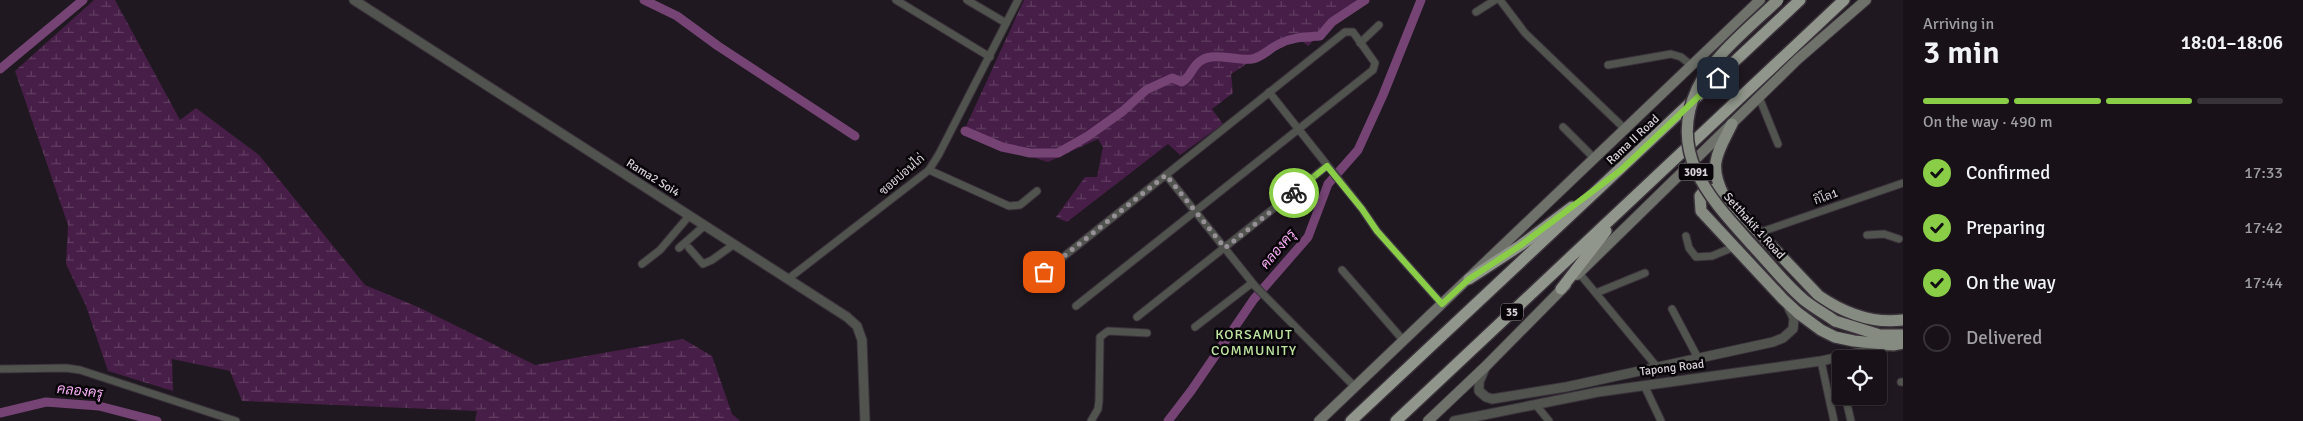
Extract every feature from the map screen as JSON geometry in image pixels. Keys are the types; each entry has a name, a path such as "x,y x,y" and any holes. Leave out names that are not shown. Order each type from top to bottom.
{"highway":[{"name":"Rama II Road","path":"1351,421 1621,170 1800,0"},
{"name":"35","path":"1396,421 1844,0"},
{"path":"1469,279 1521,245 1621,170"},
{"path":"1561,289 1628,202"}],"main road":[{"name":"Rama II Road","path":"1319,421 1402,340 1469,279 1506,241 1626,130 1760,0"},
{"name":"Setthakit 1 Road","path":"1778,0 1731,46 1698,88 1690,107 1687,123 1690,158 1698,177 1712,201 1803,299 1835,321 1880,336 1903,335"},
{"name":"35","path":"1428,421 1798,59 1866,0"},
{"name":"Setthakit 1 Road","path":"1732,124 1715,163 1716,180 1724,196 1799,278 1834,306 1873,319 1903,320"},
{"name":"Tapong Road","path":"1724,196 1715,189 1709,188 1700,196 1699,203 1706,218 1784,299 1809,321 1835,336 1854,342 1898,344"}],"street":[{"name":"Rama2 Soi4","path":"355,0 704,226 847,316 857,326 862,340 865,421"},
{"path":"896,0 990,57"},
{"path":"968,0 1006,23"},
{"name":"ซอยบ่อนไก่","path":"788,279 929,170 990,57 1018,0"},
{"path":"1476,12 1495,0"},
{"path":"1500,0 1525,33 1626,130"},
{"path":"1360,43 1379,25"},
{"path":"1028,284 1346,32 1353,32 1375,63 1373,70 1076,306"},
{"path":"1608,64 1671,54 1681,57 1692,66"},
{"path":"1269,92 1300,128 1337,180 1362,209 1377,231 1442,304"},
{"path":"1759,97 1778,144"},
{"path":"1563,127 1595,159"},
{"path":"1137,317 1329,168"},
{"path":"929,170 1009,206 1020,205 1037,191"},
{"path":"1166,175 1262,294 1354,386"},
{"name":"กิโล1","path":"1758,233 1903,184"},
{"path":"642,264 660,250 689,216"},
{"path":"679,248 704,226"},
{"path":"1867,235 1884,234 1899,239"},
{"path":"1686,236 1689,248 1696,257 1712,256 1734,247"},
{"path":"689,248 703,264 712,260 733,244"},
{"path":"1342,270 1402,340"},
{"path":"1579,273 1657,367"},
{"path":"1596,293 1645,273"},
{"path":"1195,327 1254,284"},
{"name":"Tapong Road","path":"1486,366 1478,387 1481,394 1492,399 1566,387 1773,342 1789,334 1793,329 1794,318 1784,299"},
{"path":"1672,309 1698,358"},
{"path":"1091,421 1098,410 1099,401 1100,337 1108,331 1146,333"},
{"name":"Tapong Road","path":"1454,421 1598,392 1821,361 1898,344"},
{"path":"1821,361 1834,421"},
{"path":"0,369 80,370 236,421"},
{"path":"1644,385 1661,421"},
{"path":"1536,405 1549,421"},
{"path":"1847,405 1851,421"}],"green space":[{"path":"94,0 115,0 180,120 196,108 259,155 365,285 418,307 535,365 683,339 712,356 732,414 740,421 475,421 477,411 242,401 230,371 172,359 173,391 108,371 86,306 66,264 68,225 15,71"},
{"path":"1024,0 1356,0 1308,46 1293,34 1231,74 1233,93 1212,109 1223,124 1180,155 1168,144 1067,222 1056,217 1085,177 1097,177 1103,147 1098,139 1048,162 962,135"}],"waterway":[{"path":"0,69 83,0"},
{"path":"644,0 677,16 718,46 855,136"},
{"path":"965,131 1002,147 1030,153 1058,153 1088,136 1123,111 1146,90 1172,78 1182,82 1202,60 1213,57 1252,59 1289,40 1320,36 1332,22 1365,0"},
{"name":"คลองครุ","path":"1168,421 1191,391 1254,299 1308,237 1328,184 1358,150 1383,95 1421,0"},
{"name":"คลองครุ","path":"0,413 46,402 99,406 157,421"}],"way so far":[{"path":"1044,272 1166,175 1225,248 1294,193"}],"district":[{"name":"KORSAMUT COMMUNITY","path":"1254,342"}],"route":[{"path":"1294,193 1327,166 1362,209 1377,231 1442,304 1469,279 1521,245 1621,170 1718,78"}]}
